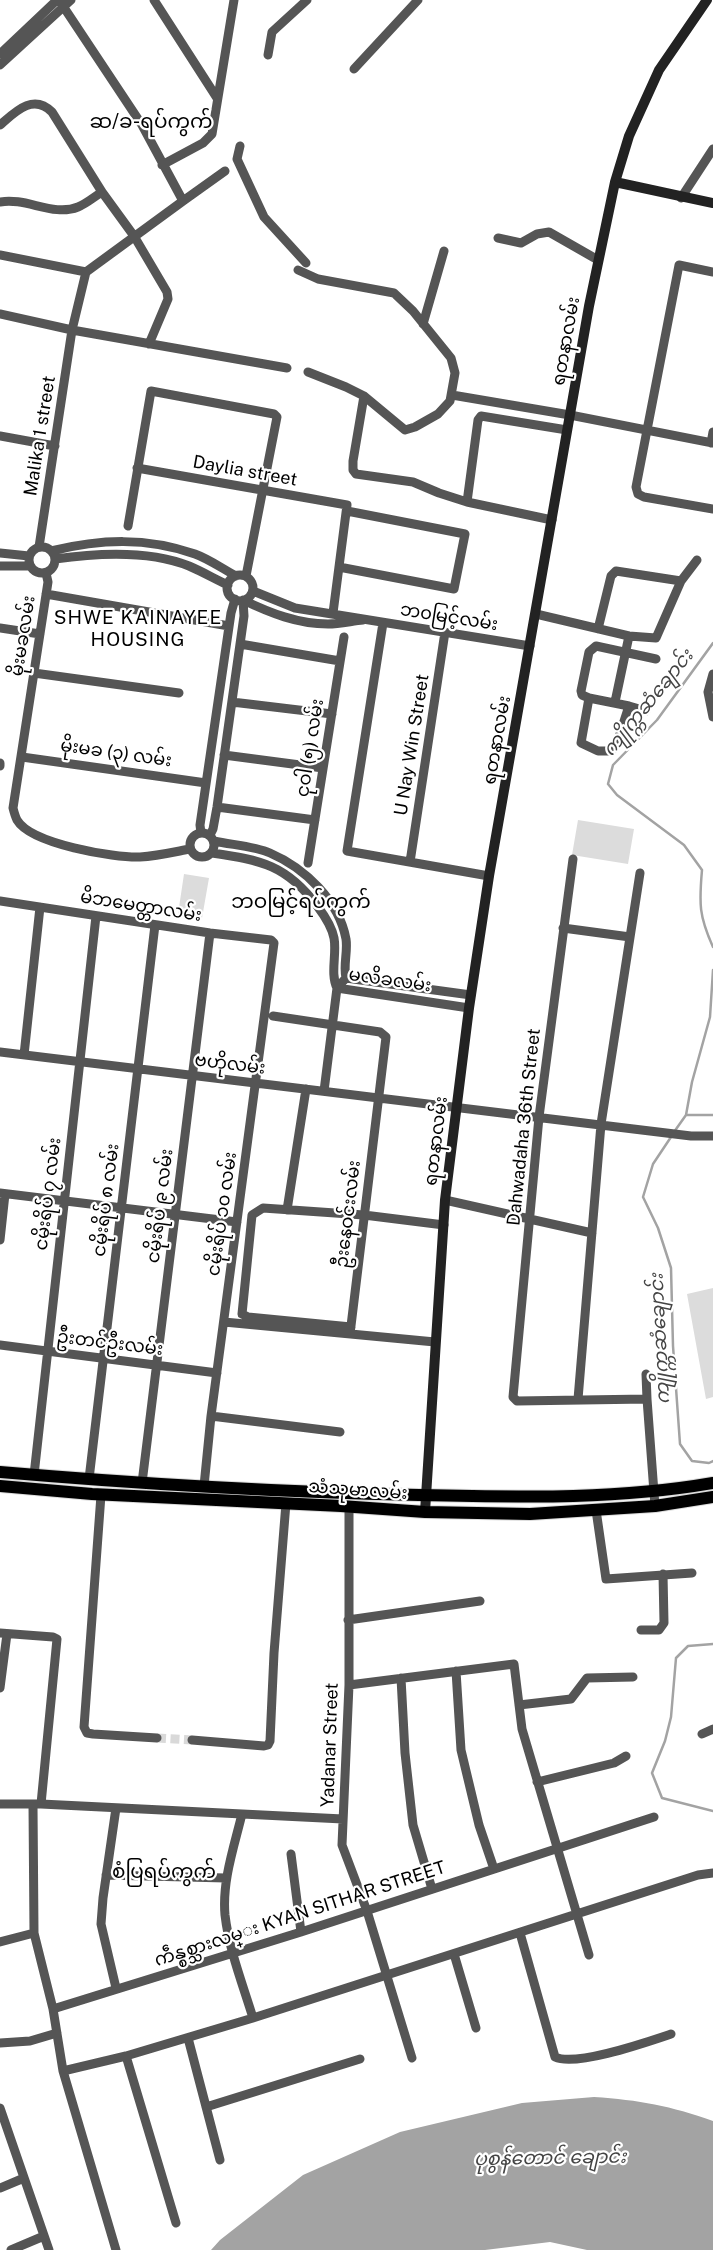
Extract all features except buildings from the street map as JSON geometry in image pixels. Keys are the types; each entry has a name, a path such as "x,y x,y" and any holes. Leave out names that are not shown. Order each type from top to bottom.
{"main road":[{"name":"ရတနာလမ်း","path":"425,1512 446,1200 469,1008 489,876 598,260 615,182 629,136 659,70 707,0"},
{"path":"615,182 681,198 713,203"},
{"name":"သံသုမာလမ်း","path":"0,1472 142,1483 517,1498 652,1491 713,1483"},
{"path":"91,1480 97,1494"},
{"name":"သံသုမာလမ်း","path":"0,1486 97,1494 349,1506 425,1512 530,1514 655,1506 713,1497"}],"street":[{"path":"154,0 217,98"},
{"path":"162,165 208,139 212,134 234,0"},
{"path":"268,55 272,32 307,0"},
{"path":"354,69 418,0"},
{"path":"1,51 63,2"},
{"path":"0,65 63,2"},
{"path":"63,2 142,124 162,165 183,201"},
{"path":"0,125 20,107 34,104 47,107 52,112 102,192 134,236 168,295 149,344"},
{"path":"240,146 237,159 264,217 306,263"},
{"path":"681,198 713,148"},
{"path":"0,255 86,272 224,171"},
{"path":"0,202 10,200 63,210 79,207 102,192"},
{"path":"498,238 521,243 538,234 549,232 598,260"},
{"path":"423,324 444,251"},
{"path":"713,272 679,265 636,487 638,494 713,509"},
{"path":"298,270 318,279 394,293 451,358 455,373 452,395 446,407 438,414 415,427 405,430 364,396 346,386 308,372"},
{"name":"Malika 1 street","path":"38,547 72,330 86,272"},
{"path":"0,314 72,330 287,368"},
{"path":"128,526 150,394 154,391 276,415 262,492 241,576 228,584"},
{"path":"452,395 570,415 712,443 713,432"},
{"path":"364,396 353,461 353,470 356,474 413,482 439,494 467,502 552,520"},
{"path":"467,502 478,420 481,416 567,430"},
{"path":"0,436 55,446"},
{"name":"Daylia street","path":"137,468 347,508 465,534 454,589 340,567"},
{"path":"333,613 347,508"},
{"path":"53,555 86,543 125,540 196,554 253,584 253,591 249,597 239,600"},
{"path":"38,547 48,548 53,555 53,568 46,573 36,572 30,561 32,551 38,547"},
{"path":"0,553 30,561"},
{"path":"53,555 126,555 159,558 188,566 228,584"},
{"path":"536,614 628,636 656,638 681,581 697,560"},
{"path":"0,566 30,561"},
{"path":"598,629 611,576 616,571 681,581"},
{"name":"မိုးမခလမ်း","path":"46,573 48,582 13,808 17,821 31,831 66,847 104,855 140,857 190,849"},
{"path":"208,836 213,829 217,807 244,616 239,600 229,593 228,584"},
{"name":"ဘ၀မြင့်လမ်း","path":"253,591 295,608 530,646"},
{"path":"46,594 229,626"},
{"path":"239,600 229,626 200,825 208,836 212,854 202,858 195,855 190,849 191,840 197,834 208,836 269,852 311,879 327,898 340,920 346,940 346,978 337,988 324,1091"},
{"name":"ဘ၀မြင့်လမ်း","path":"239,600 268,613 292,620 328,624 363,620"},
{"path":"383,623 346,847 347,851 489,876"},
{"path":"0,628 40,634"},
{"name":"U Nay Win Street","path":"410,862 446,632"},
{"path":"615,702 628,636"},
{"name":"ငုဝါ (၅) လမ်း","path":"308,863 344,637"},
{"path":"240,644 340,661"},
{"path":"646,711 615,702 589,698 582,695 581,690 589,652 596,646 656,658"},
{"path":"34,673 179,693"},
{"path":"713,674 708,692 713,717"},
{"path":"589,698 582,743 585,747 607,753 616,746 629,706"},
{"path":"232,702 332,714"},
{"path":"224,755 323,768"},
{"name":"မိုးမခ (၃) လမ်း","path":"22,757 206,783"},
{"path":"217,807 315,820"},
{"name":"မလိခလမ်း","path":"212,854 252,859 276,868 295,880 309,895 323,914 334,937 335,985 337,988 469,1008"},
{"name":"Dahwadaha 36th Street","path":"573,859 539,1117 514,1399 517,1401 578,1399"},
{"path":"640,873 602,1124 578,1399 647,1399"},
{"name":"မိဘမေတ္တာလမ်း","path":"0,901 210,933 271,940 274,946"},
{"path":"24,1055 40,907"},
{"name":"ငမိုးရိပ် ၇ လမ်း","path":"34,1475 46,1351 96,916"},
{"name":"ငမိုးရိပ် ၈ လမ်း","path":"91,1480 154,924"},
{"path":"564,928 630,937"},
{"name":"ငမိုးရိပ် ၉ လမ်း","path":"142,1483 210,933"},
{"name":"ငမိုးရိပ် ၁၀ လမ်း","path":"204,1486 211,1416 274,946"},
{"path":"346,978 471,995"},
{"path":"274,1016 332,1024"},
{"name":"ဦးနေဝင်းလမ်း","path":"332,1024 384,1034 386,1042 351,1330"},
{"name":"ဗဟိုလမ်း","path":"0,1052 691,1136 713,1136"},
{"path":"287,1210 306,1089"},
{"path":"0,1240 2,1193 237,1222"},
{"path":"446,1200 592,1233"},
{"path":"435,1342 248,1317 242,1314 252,1215 263,1208 364,1215 444,1224"},
{"path":"224,1322 351,1330"},
{"name":"ဦးတင်ဦးလမ်း","path":"0,1345 217,1373"},
{"path":"646,1374 652,1491 655,1506"},
{"path":"211,1416 340,1432"},
{"path":"97,1494 84,1727 87,1733 93,1734 156,1738"},
{"path":"192,1740 264,1746 270,1741 274,1653 286,1503"},
{"name":"Yadanar Street","path":"349,1506 349,1685 342,1846 367,1911 412,2058"},
{"path":"596,1510 606,1579 692,1573"},
{"path":"641,1630 659,1630 664,1623 663,1574"},
{"path":"348,1620 480,1601"},
{"path":"0,1688 3,1634 54,1637 58,1639 37,1804 34,1933 53,2009 63,2071 116,2250"},
{"path":"349,1685 514,1664 522,1729 589,1955"},
{"path":"456,1671 460,1750 479,1825 494,1869"},
{"path":"519,1705 571,1699 587,1678 633,1677"},
{"path":"401,1678 405,1753 413,1825 432,1889"},
{"path":"702,1734 713,1729"},
{"path":"537,1782 614,1762 626,1756"},
{"path":"0,1804 37,1804 343,1819"},
{"path":"116,1808 101,1924 116,1988"},
{"path":"242,1814 226,1878 225,1915 233,1953 253,2018"},
{"name":"ကဵန္စစ္သားလမ္း KYAN SITHAR STREET","path":"53,2009 367,1911 654,1817"},
{"path":"291,1854 301,1932"},
{"path":"63,2071 126,2056 188,2038 387,1977 698,1876 713,1873"},
{"path":"106,1875 226,1878"},
{"path":"0,1942 34,1933"},
{"path":"520,1933 555,2058 570,2061 586,2058 671,2034"},
{"path":"454,1954 476,2028"},
{"path":"0,2043 30,2041 57,2034"},
{"path":"188,2038 220,2160"},
{"path":"126,2056 176,2223"},
{"path":"206,2107 360,2059"},
{"path":"1,2108 49,2250"},
{"path":"0,2188 24,2178"},
{"path":"11,2250 44,2236"}],"shaded area":[{"path":"578,820 634,829 628,864 572,855"},
{"path":"184,874 209,878 202,918 178,914"},
{"path":"713,1288 713,1397 706,1399 687,1294"}],"water":[{"name":"ပုစွန်တောင် ချောင်း","path":"594,2097 655,2104 713,2121 713,2250 587,2250 550,2242 485,2250 211,2250 220,2240 303,2175 400,2132 522,2103"}],"waterway":[{"name":"ကျိုက္ကဆံချောင်း","path":"713,643 657,720 613,765 608,784 617,795 684,845 702,870 701,910 713,947"},
{"name":"ကျိုက္ကဆံချောင်း","path":"674,1132 686,1115 692,1082 710,1017 713,970"},
{"path":"686,1115 713,1115"},
{"name":"ကျိုက္ကဆံချောင်း","path":"671,1137 653,1164 643,1197 658,1228 671,1268 673,1346 680,1444 692,1461 709,1463 713,1461"},
{"name":"ကျိုက္ကဆံချောင်း","path":"713,1644 688,1646 676,1658 671,1717 665,1741 652,1773 662,1798 713,1811"}],"tunnel":[{"path":"157,1738 192,1740"}],"district":[{"name":"ဆ/ခ-ရပ်ကွက်","path":"151,122"},
{"name":"SHWE KAINAYEE HOUSING","path":"138,629"},
{"name":"ဘဝမြင့်ရပ်ကွက်","path":"301,902"},
{"name":"စံပြရပ်ကွက်","path":"164,1872"}]}
